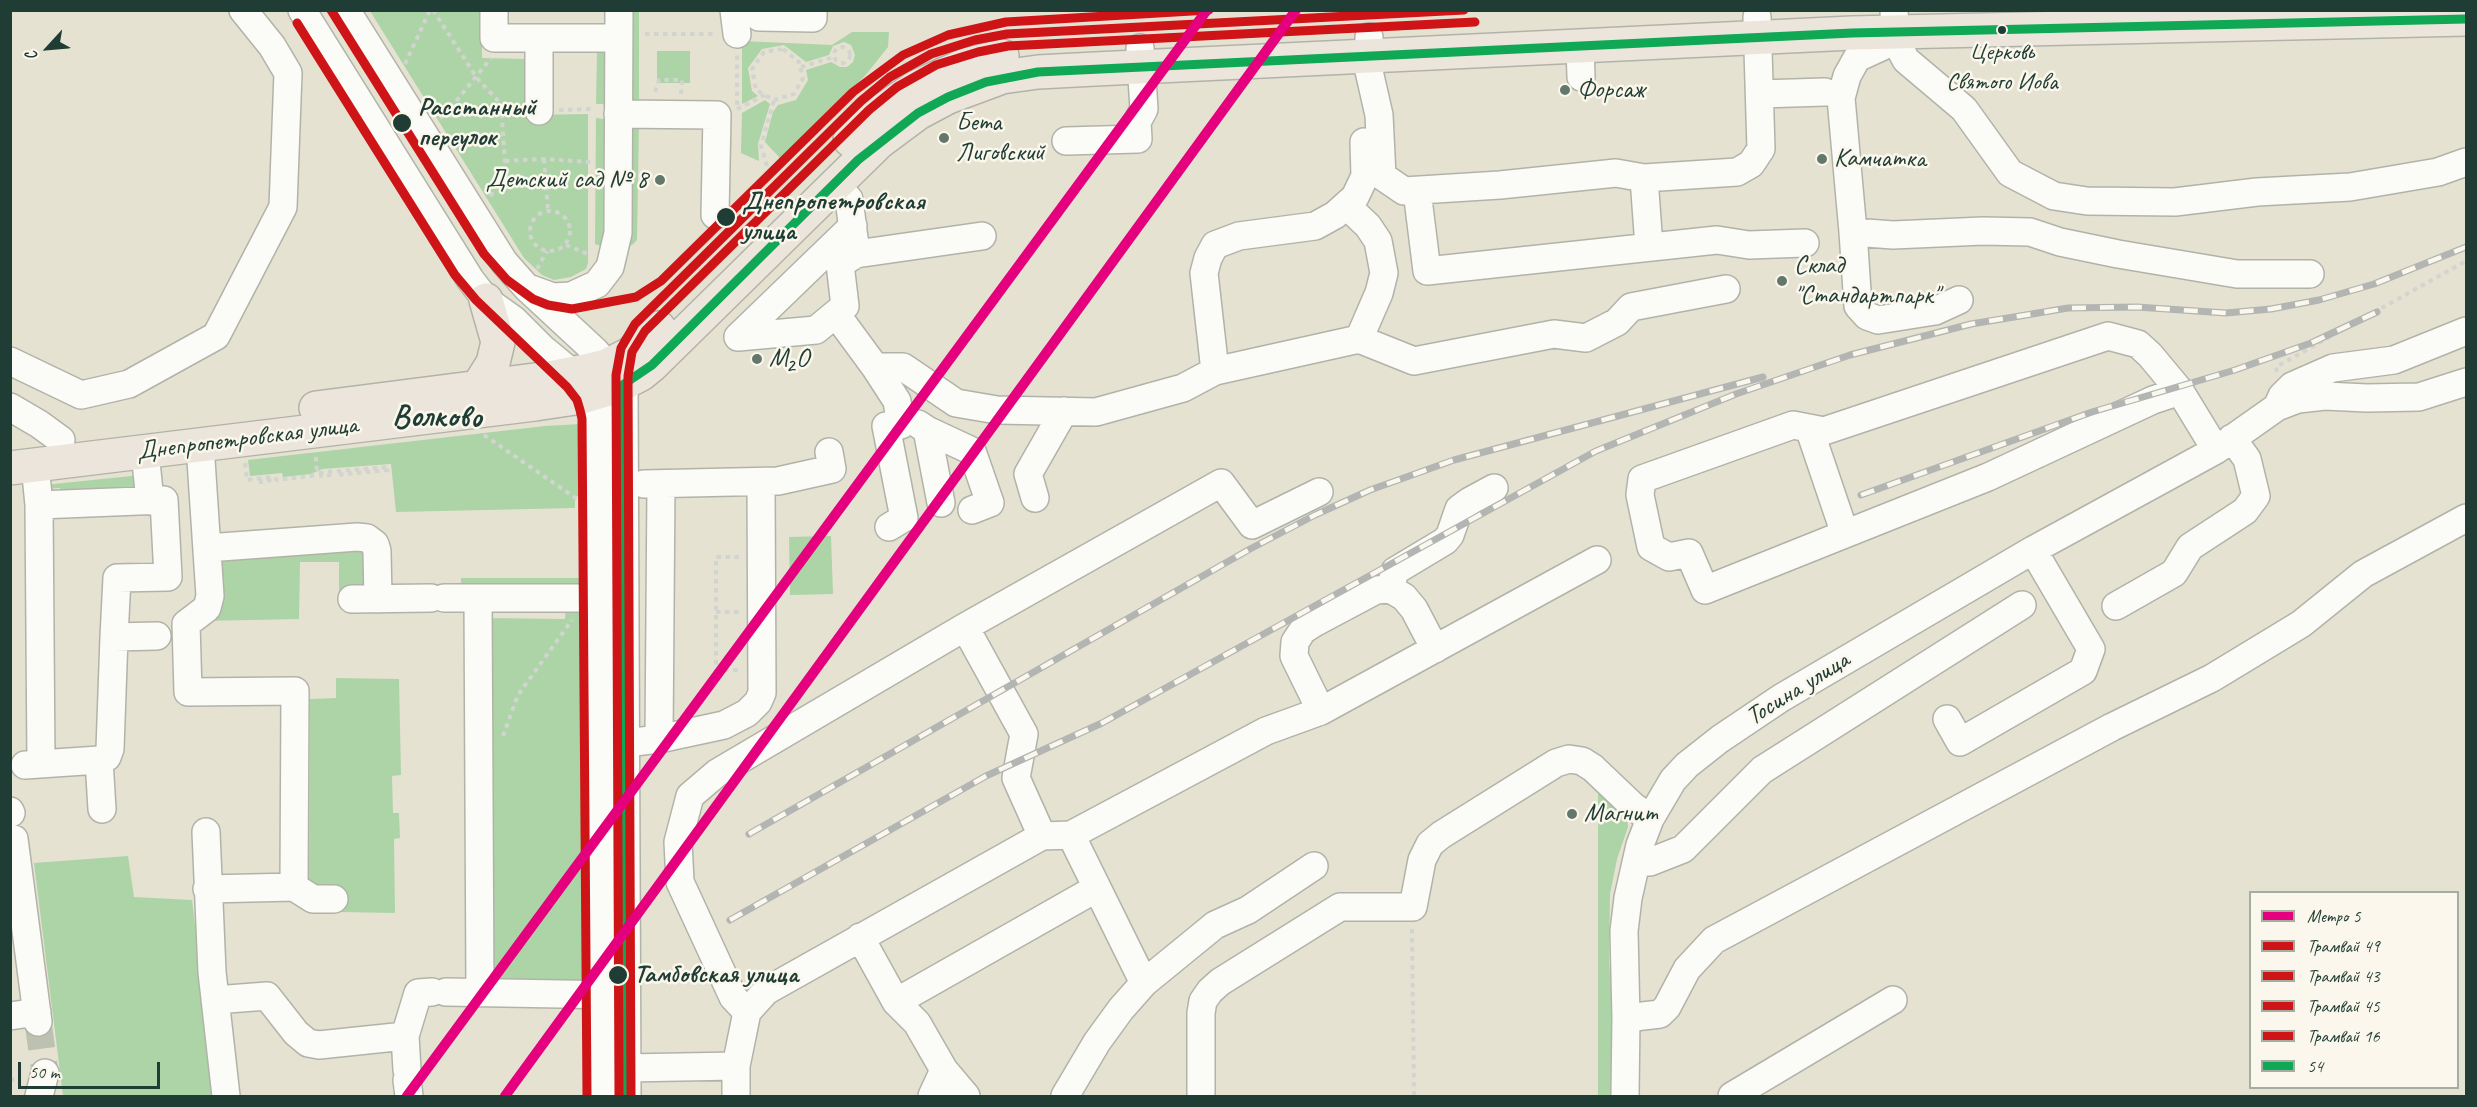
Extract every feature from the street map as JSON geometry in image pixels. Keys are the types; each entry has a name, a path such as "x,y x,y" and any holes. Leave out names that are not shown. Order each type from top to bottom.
{"main road":[{"path":"1894,18 1932,10"},
{"path":"1369,55 1894,18 2374,24 2466,20"},
{"path":"610,380 639,347 882,110 916,87 965,65 1012,54 1141,57 1369,55 1581,61 1758,27"},
{"path":"610,380 652,365 879,142 932,105 970,87 1002,78 1141,57"},
{"path":"478,387 494,363 498,342 486,300"},
{"name":"Днепропетровская улица","path":"18,460 62,440 571,373 610,380"},
{"name":"Днепропетровская улица","path":"18,460 145,452 535,404 610,380"}],"street":[{"path":"10,361 81,395 129,384 216,336 283,207 288,73 272,46 243,10"},
{"path":"302,10 470,279 486,300 514,320 571,373"},
{"path":"346,10 510,271 531,280 553,297 571,296 597,284 610,267 618,233 618,10"},
{"path":"494,10 494,38 618,38"},
{"path":"759,10 759,17 813,18 813,10"},
{"path":"1894,18 1898,45 1906,60 1964,109 2010,173 2054,196 2087,201 2175,202 2257,192 2350,187 2439,172 2466,162"},
{"path":"1894,18 1881,47 1857,58 1846,76 1841,98 1858,306 1867,316 1878,320 1935,312 1959,300"},
{"path":"1369,55 1379,115 1382,176 1404,191 1500,185 1616,173 1644,178 1737,172 1751,164 1761,149 1758,27"},
{"path":"539,38 539,111"},
{"path":"1215,371 1204,273 1208,258 1215,245 1239,236 1315,226 1335,215 1355,196 1365,176 1364,116 1369,55"},
{"path":"1066,141 1138,139 1137,122 1144,110 1141,57"},
{"path":"1760,94 1825,92"},
{"path":"618,114 727,112 715,214"},
{"path":"1644,178 1649,247"},
{"path":"834,184 849,199 856,254"},
{"path":"1417,191 1427,271 1717,240 1749,245 1805,243"},
{"path":"1346,205 1368,226 1378,241 1384,273 1379,293 1359,339"},
{"path":"853,226 738,337 816,330 845,306 840,264 856,254 982,236"},
{"path":"1853,232 1893,235 2030,232 2060,242 2118,254 2237,274 2310,274"},
{"path":"531,280 587,343 610,380 625,484 603,598 626,744 614,995 601,1096"},
{"path":"875,367 903,367 956,403 997,410 1096,411 1183,388 1215,371 1359,339 1414,361 1554,334 1586,338 1617,322 1631,306 1726,289"},
{"path":"836,314 897,400 901,425 886,426 904,518 889,527"},
{"name":"Тосина улица","path":"1625,1096 1624,931 1628,898 1650,819 1673,780 1687,765 1750,717 2033,550 2224,444 2279,402 2292,386 2333,368 2394,360 2466,331"},
{"path":"2116,606 2174,573 2190,547 2245,511 2256,496 2247,459 2224,444 2180,391 2138,344 2108,336 1824,431 1793,424 1642,479 1640,495 1651,547 1669,557 1689,553 1705,590 1988,477 2153,400 2180,391"},
{"path":"610,380 603,598 614,995 626,1068 627,1096"},
{"path":"2279,402 2325,396 2420,397 2466,382"},
{"path":"10,407 62,440"},
{"path":"899,410 927,430 972,451 990,503 972,510"},
{"path":"1035,498 1028,474 1064,411"},
{"path":"1809,428 1845,534"},
{"path":"927,430 941,503"},
{"path":"200,445 210,596 207,608 186,624 188,692 295,691 294,887"},
{"path":"145,452 150,501"},
{"path":"625,484 761,483 832,469 830,452"},
{"path":"18,460 39,505 32,764 99,760 107,757 110,749 117,578 168,577 164,500 39,505"},
{"path":"626,744 724,725 737,719 758,702 762,693 761,483"},
{"path":"747,1012 733,997 680,882 678,842 690,796 717,773 965,627 1221,483 1252,525 1319,492"},
{"path":"659,739 660,484"},
{"path":"1390,589 1395,571 1445,541 1450,535 1459,509 1494,488"},
{"path":"1626,1018 1660,1014 1667,1007 1687,969 1714,940 2112,728 2212,678 2301,624 2363,574 2466,518"},
{"path":"207,548 367,538 375,544 378,551 365,599 603,598"},
{"path":"1947,719 1960,742 2083,671 2091,649 2033,550"},
{"path":"736,1096 736,1066 747,1012 766,991 1042,836 1071,835 1266,731 1322,711 1597,560"},
{"path":"1322,711 1294,656 1295,642 1303,630 1314,623 1376,590 1390,589 1404,597 1414,609 1435,649"},
{"path":"478,598 480,993"},
{"path":"1637,861 1650,862 1683,849 1762,770 2022,605"},
{"path":"965,627 1023,735 1016,778 1042,836"},
{"path":"114,637 157,636"},
{"path":"1201,1096 1201,1013 1203,1001 1210,990 1340,906 1412,918 1419,871 1430,844 1556,764 1569,759 1582,761 1593,768 1650,819"},
{"path":"99,760 102,809"},
{"path":"10,1016 37,1017 12,821"},
{"path":"206,832 207,889 215,1000 226,1096"},
{"path":"1071,835 1144,983"},
{"path":"1065,1096 1097,1042 1144,983 1215,925 1248,910 1314,866"},
{"path":"207,889 294,887 313,899 334,899"},
{"path":"896,1002 1097,888"},
{"path":"860,938 896,1002 916,1023 944,1070 966,1096"},
{"path":"407,1082 405,1036 417,993 614,995"},
{"path":"215,1000 267,996 296,1033 309,1043 319,1045 405,1036"},
{"path":"1732,1096 1893,1000"},
{"path":"626,1068 736,1066"},
{"path":"932,1096 944,1070"}],"path":[{"path":"402,71 432,10"},
{"path":"432,10 477,78 501,105 505,161 487,207"},
{"path":"645,34 736,22 727,112 765,96"},
{"path":"434,122 444,116 493,56 494,38"},
{"path":"840,47 846,47 850,51 851,57 845,63 837,62 834,57 834,52 840,47"},
{"path":"783,49 799,62 803,78 794,94 774,100 765,96 756,90 752,69 764,52 783,49"},
{"path":"801,68 834,57"},
{"path":"767,166 761,146 774,100"},
{"path":"444,116 591,109"},
{"path":"505,161 544,159 591,162"},
{"path":"544,159 548,211"},
{"path":"548,211 560,213 568,222 570,234 566,244 557,250 547,251 537,246 530,231 537,216 548,211"},
{"path":"566,244 584,253"},
{"path":"531,280 547,251"},
{"path":"2279,402 2276,367 2466,261"},
{"path":"476,431 579,501"},
{"path":"261,484 261,481 311,476 319,473 388,467 388,470 321,476 319,473 315,448"},
{"path":"244,457 247,480 272,477 277,480"},
{"path":"762,557 716,557 716,670 762,670"},
{"path":"501,741 518,695 572,620 603,598"},
{"path":"1412,918 1414,1096"}],"green space":[{"path":"370,11 482,11 482,58 528,59 530,115 588,114 588,263 586,269 571,277 554,280 542,275 524,258"},
{"path":"631,11 639,11 639,104 630,103"},
{"path":"852,32 889,32 888,47 864,77 780,158 765,142 773,112 778,105 796,100 808,80 806,70 831,62 840,67 847,67 853,62 855,55 851,45 844,42 833,46 829,55 806,62 784,45 762,49 748,68 752,91 758,96 742,104 742,41 832,45"},
{"path":"597,50 605,50 604,104 596,104"},
{"path":"657,51 690,51 690,83 657,83"},
{"path":"765,100 770,104 758,144 759,161 741,153 742,113"},
{"path":"596,118 604,119 604,247 595,244"},
{"path":"631,122 639,122 637,240 627,246"},
{"path":"581,424 587,427 587,496 575,496 575,508 396,512 391,464 322,469 311,474 283,477 282,473 250,476 248,460 545,426"},
{"path":"141,475 142,487 61,493 60,488 45,489 44,485"},
{"path":"831,536 833,594 790,595 789,537"},
{"path":"356,550 366,552 365,594 339,594 339,562 300,562 299,619 203,621 215,554"},
{"path":"461,578 586,578 586,591 468,592 461,583"},
{"path":"566,604 586,604 587,987 500,982 491,977 485,618 565,619"},
{"path":"336,678 399,679 401,775 392,776 393,813 399,813 400,838 394,839 395,913 340,912 340,891 309,890 310,699 336,698"},
{"path":"1598,786 1627,813 1628,827 1617,859 1610,894 1609,961 1614,1034 1613,1096 1598,1096"},
{"path":"128,856 134,897 192,900 216,1096 63,1096 34,863"}],"tunnel":[{"path":"38,1022 45,1073"}],"railway":[{"path":"730,920 986,776 1102,723 1596,451 1736,394 1850,355 1971,324 2068,308 2137,307 2226,313 2271,309 2319,300 2374,284 2466,247"},
{"path":"1861,495 2092,412 2235,370 2311,343 2377,312"},
{"path":"749,834 1250,549 1315,515 1370,490 1454,460 1763,377"}],"metro line":[{"name":"5","path":"407,1096 1207,10"},
{"name":"5","path":"505,1096 1296,10"}],"tram line":[{"name":"45","path":"331,10 484,254 507,280 533,299 548,305 572,309 636,297 661,281 853,92 903,55 948,35 1006,22 1209,10"},
{"name":"49","path":"619,1096 616,375 621,348 635,324 861,101 890,77 931,54 975,40 1007,34 1464,10"},
{"name":"43","path":"631,1096 628,376 632,352 645,331 869,110 897,87 936,65 978,52 1008,46 1475,22"},
{"name":"16","path":"297,23 455,275 476,300 567,387 577,400 580,410 582,419 587,1096"}],"transit line":[{"name":"54","path":"627,1096 624,384 652,365 858,160 918,113 948,97 986,82 1038,72 1852,33 2466,19"}],"place":[{"name":"Церковь Святого Иова","path":"2002,30"},
{"name":"Форсаж","path":"1565,90"},
{"name":"Расстанный переулок","path":"402,123"},
{"name":"Бета Лиговский","path":"944,138"},
{"name":"Камчатка","path":"1822,159"},
{"name":"Детский сад № 8","path":"660,180"},
{"name":"Днепропетровская улица","path":"726,217"},
{"name":"Склад \"Стандартпарк\"","path":"1782,281"},
{"name":"М₂O","path":"757,359"},
{"name":"Магнит","path":"1572,814"},
{"name":"Тамбовская улица","path":"618,975"}],"district":[{"name":"Волково","path":"437,418"}]}
